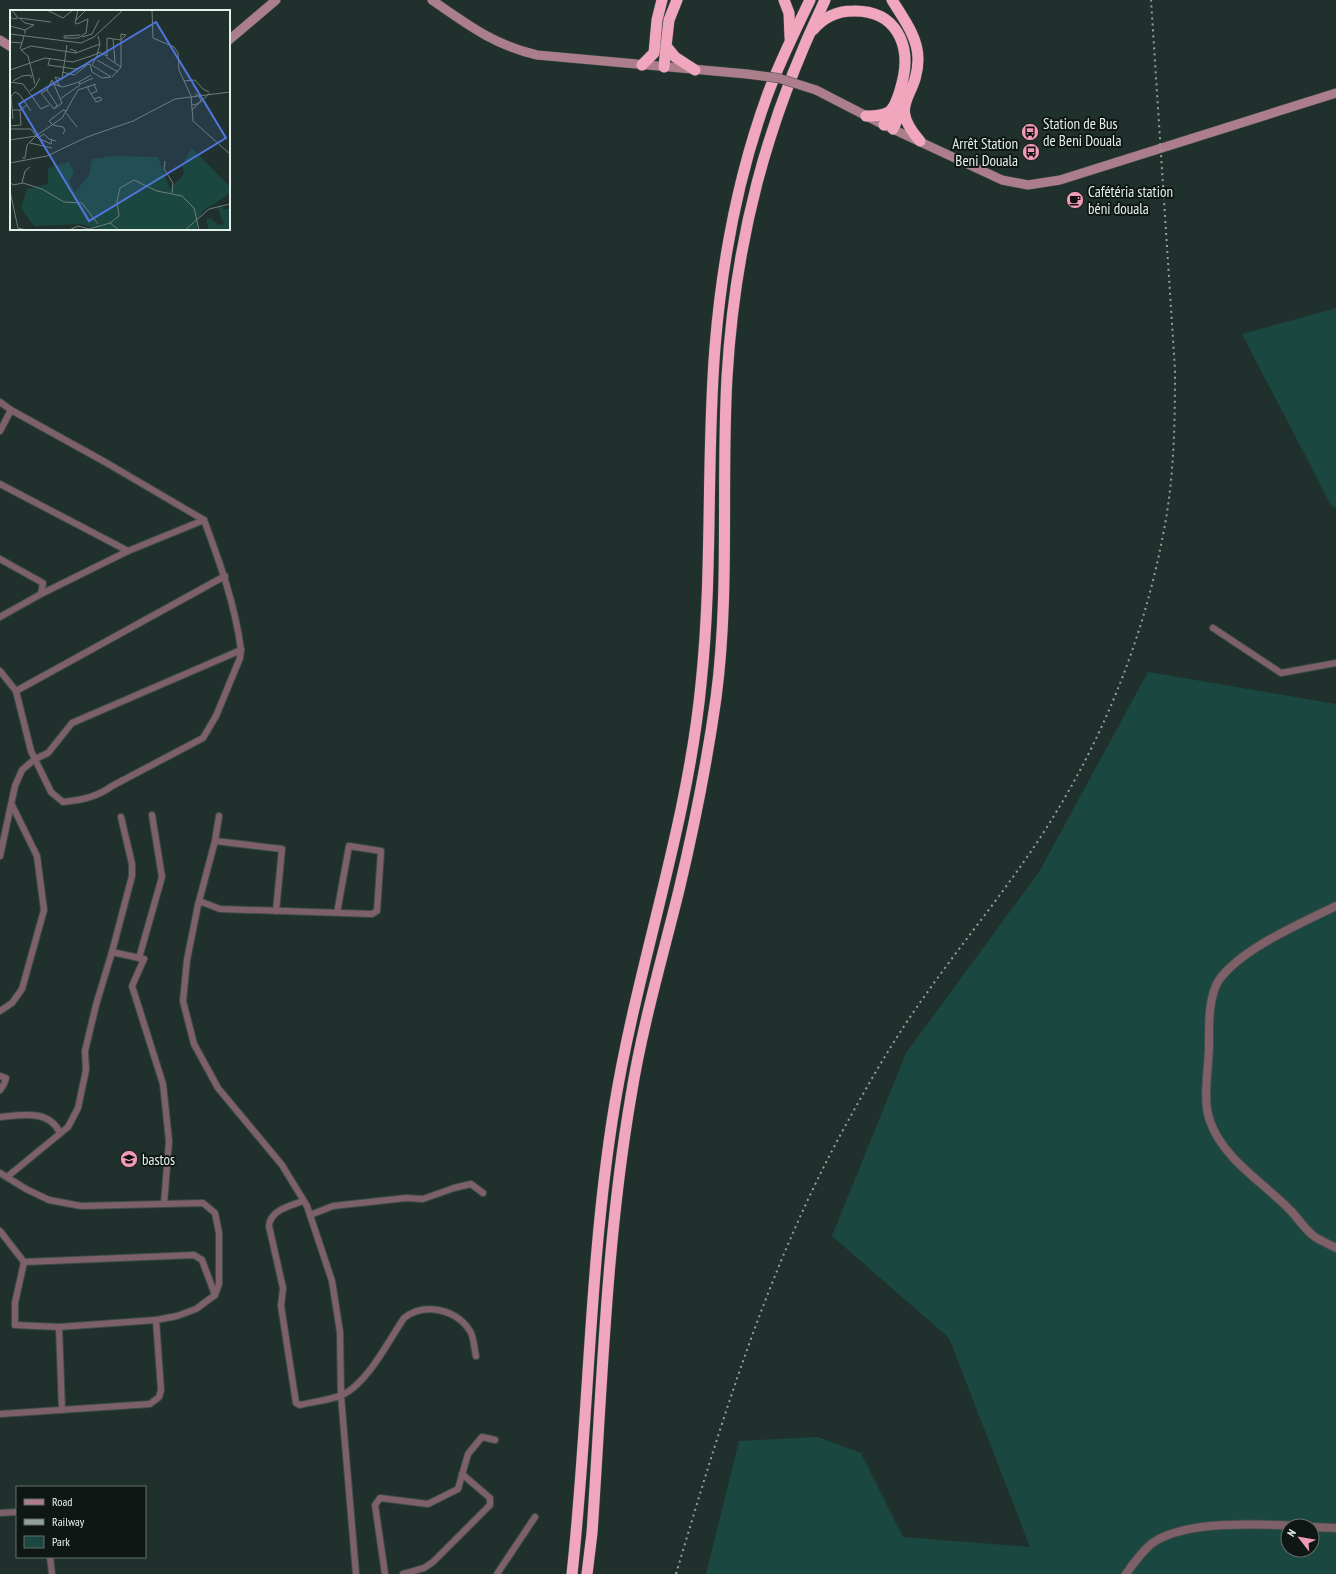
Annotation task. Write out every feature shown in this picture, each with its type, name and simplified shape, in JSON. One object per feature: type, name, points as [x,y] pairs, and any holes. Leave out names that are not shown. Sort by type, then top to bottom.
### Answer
[{"type":"highway","points":[[653,66],[657,20],[662,0]]},
{"type":"highway","points":[[653,66],[666,46],[669,20],[677,0]]},
{"type":"highway","points":[[784,0],[789,13],[790,40]]},
{"type":"highway","points":[[572,1574],[585,1430],[592,1309],[601,1204],[614,1112],[624,1051],[682,811],[701,686],[706,613],[715,351],[725,264],[743,174],[767,96],[790,40],[810,0]]},
{"type":"highway","points":[[586,1574],[592,1533],[613,1223],[620,1165],[631,1093],[646,1022],[680,886],[701,786],[716,695],[722,603],[727,380],[736,291],[746,226],[758,178],[783,94],[806,38],[825,0]]},
{"type":"highway","points":[[889,127],[917,70],[917,54],[914,39],[892,0]]},
{"type":"highway","points":[[806,38],[828,17],[848,11],[870,11],[886,19],[899,34],[905,60],[898,108],[905,123],[920,141]]},
{"type":"highway","points":[[666,46],[675,57],[695,70]]},
{"type":"highway","points":[[866,116],[881,115],[898,108]]},
{"type":"main road","points":[[230,39],[276,0]]},
{"type":"main road","points":[[432,0],[479,33],[501,45],[517,51],[537,55],[778,78],[816,90],[866,116],[1002,180],[1021,185],[1060,180],[1336,93]]},
{"type":"main road","points":[[0,40],[10,46]]},
{"type":"street","points":[[0,402],[11,410],[204,520],[225,576],[238,626],[241,650],[240,658],[216,716],[203,738],[112,786],[101,794],[86,799],[63,802],[51,792],[31,751],[16,691],[0,671]]},
{"type":"street","points":[[0,430],[11,410]]},
{"type":"street","points":[[0,484],[128,551]]},
{"type":"street","points":[[0,617],[41,594],[128,551],[204,520]]},
{"type":"street","points":[[0,559],[43,583],[41,594]]},
{"type":"street","points":[[16,691],[225,576]]},
{"type":"street","points":[[1213,628],[1281,673],[1336,663]]},
{"type":"street","points":[[0,856],[15,786],[22,770],[35,759],[48,753],[72,723],[241,650]]},
{"type":"street","points":[[0,1011],[12,1003],[22,989],[44,910],[37,856],[12,805]]},
{"type":"street","points":[[139,958],[162,876],[152,815]]},
{"type":"street","points":[[219,816],[215,841],[199,901],[187,960],[183,1001],[194,1044],[218,1088],[282,1165],[303,1201],[310,1215],[332,1281],[340,1332],[341,1396],[356,1574]]},
{"type":"street","points":[[7,1177],[68,1127],[78,1108],[86,1070],[85,1051],[96,1005],[132,876],[132,864],[121,817]]},
{"type":"street","points":[[215,841],[282,849],[276,911]]},
{"type":"street","points":[[199,901],[220,909],[276,911],[337,913],[372,914],[377,912],[381,851],[349,846],[337,913]]},
{"type":"street","points":[[1336,906],[1290,929],[1253,951],[1236,963],[1218,981],[1209,1010],[1207,1084],[1209,1120],[1221,1143],[1235,1160],[1290,1209],[1314,1236],[1336,1248]]},
{"type":"street","points":[[112,952],[144,959],[132,986],[163,1084],[167,1106],[169,1141],[164,1204]]},
{"type":"street","points":[[0,1076],[6,1078],[0,1090]]},
{"type":"street","points":[[0,1117],[26,1115],[47,1118],[56,1124],[60,1133]]},
{"type":"street","points":[[0,1173],[26,1189],[43,1197],[67,1204],[82,1206],[203,1204],[215,1213],[219,1233],[220,1273],[215,1295],[206,1303],[186,1314],[156,1320],[59,1327],[15,1326],[15,1303],[24,1262]]},
{"type":"street","points":[[310,1215],[333,1206],[406,1198],[423,1199],[454,1188],[471,1184],[483,1193]]},
{"type":"street","points":[[303,1201],[275,1213],[269,1219],[271,1238],[283,1288],[281,1306],[296,1403],[300,1405],[341,1396],[352,1390],[367,1373],[404,1318],[411,1312],[426,1309],[448,1312],[465,1325],[471,1332],[476,1356]]},
{"type":"street","points":[[0,1231],[24,1262]]},
{"type":"street","points":[[24,1262],[194,1255],[202,1260],[215,1295]]},
{"type":"street","points":[[0,1414],[150,1404],[159,1397],[160,1390],[156,1320]]},
{"type":"street","points":[[59,1327],[62,1410]]},
{"type":"street","points":[[385,1574],[375,1505],[380,1498],[428,1504],[458,1489],[468,1454],[482,1437],[495,1440]]},
{"type":"street","points":[[403,1574],[424,1568],[433,1562],[490,1505],[490,1498],[462,1474]]},
{"type":"street","points":[[0,1512],[16,1512]]},
{"type":"street","points":[[497,1574],[535,1517]]},
{"type":"street","points":[[1126,1574],[1154,1542],[1182,1530],[1251,1523],[1280,1525]]},
{"type":"street","points":[[1320,1527],[1336,1528]]},
{"type":"street","points":[[50,1558],[52,1574]]},
{"type":"green space","points":[[1336,308],[1336,508],[1332,507],[1242,334]]},
{"type":"green space","points":[[1148,672],[1336,704],[1336,1574],[706,1574],[739,1441],[818,1437],[861,1453],[903,1537],[1030,1547],[949,1338],[832,1236],[906,1053],[1039,872]]},
{"type":"railway","points":[[676,1574],[711,1458],[750,1343],[794,1230],[820,1175],[866,1089],[904,1027],[940,975],[1022,865],[1052,819],[1071,786],[1106,717],[1134,646],[1155,572],[1167,515],[1172,474],[1174,432],[1175,370],[1151,0]]},
{"type":"place","name":"Station de Bus de Beni Douala","points":[[1030,132]]},
{"type":"place","name":"Arrêt Station Beni Douala","points":[[1031,152]]},
{"type":"place","name":"Cafétéria station béni douala","points":[[1075,200]]},
{"type":"place","name":"bastos","points":[[129,1159]]}]
